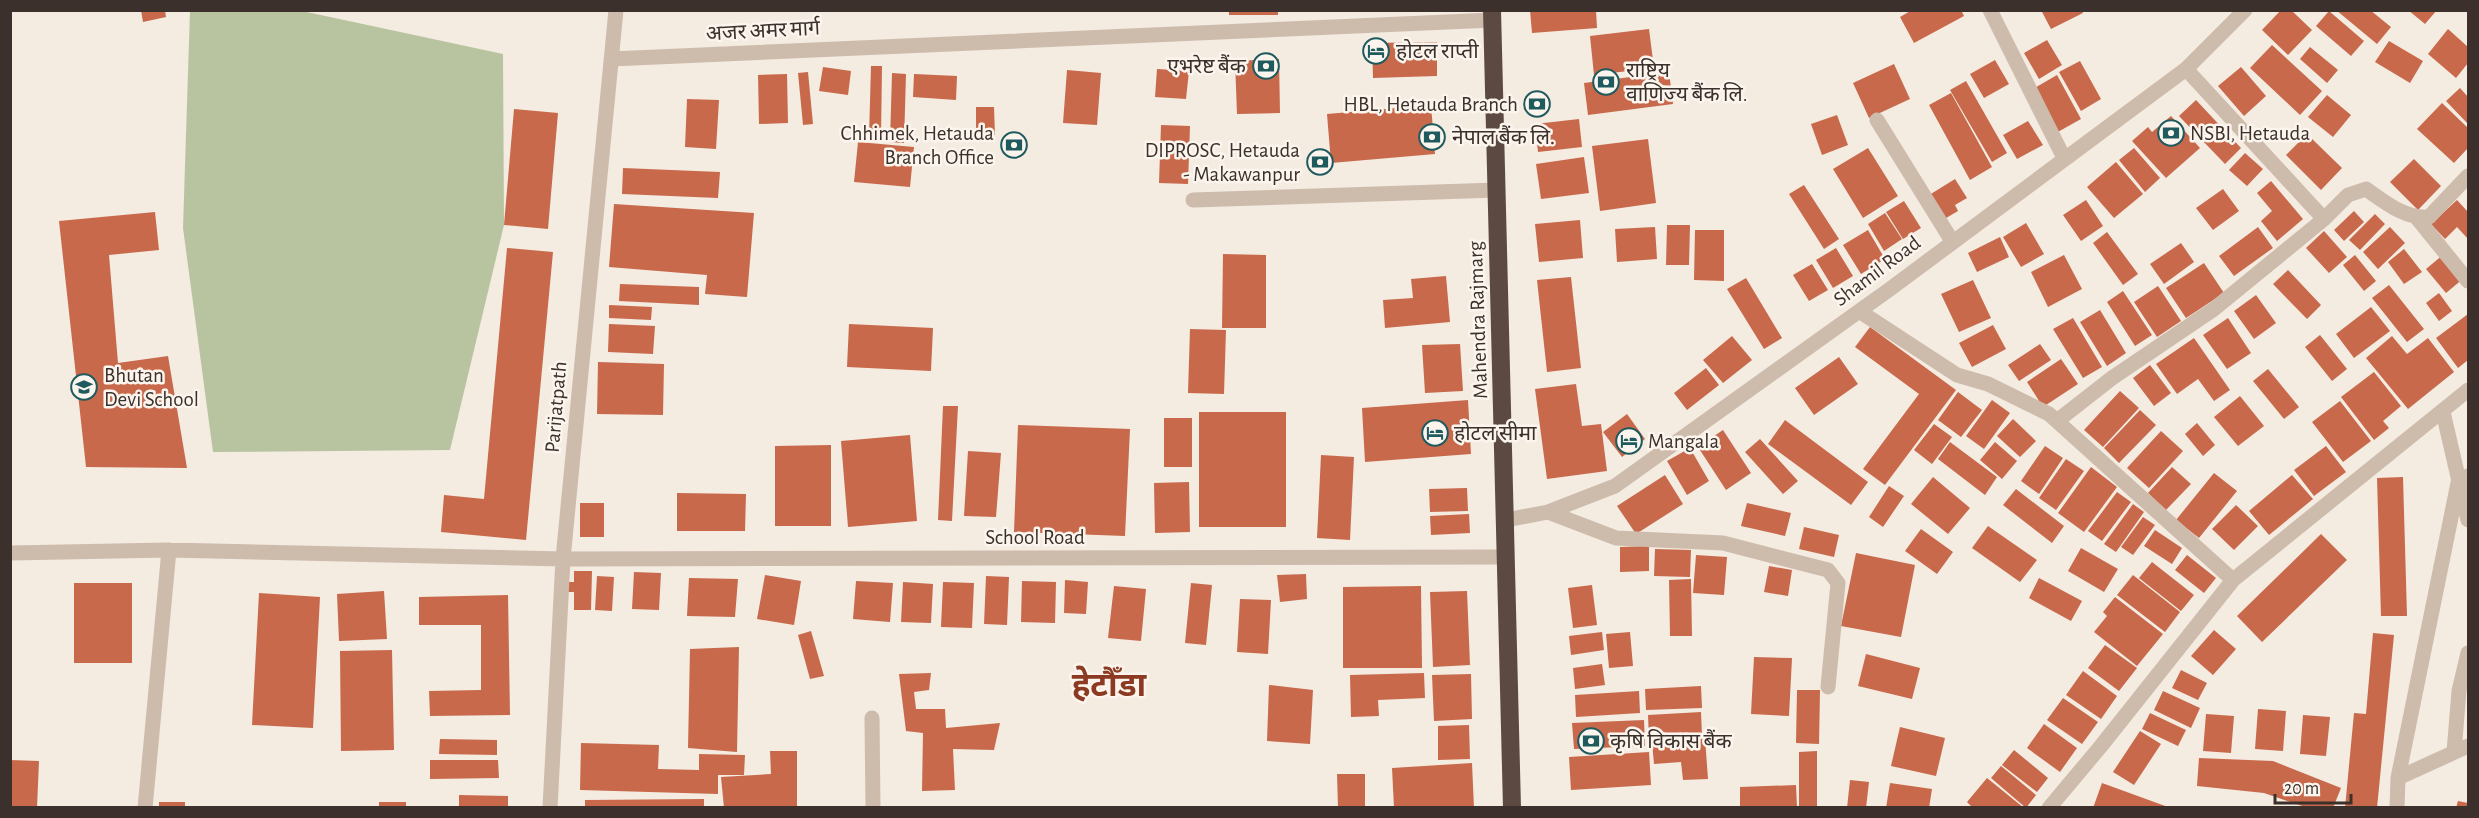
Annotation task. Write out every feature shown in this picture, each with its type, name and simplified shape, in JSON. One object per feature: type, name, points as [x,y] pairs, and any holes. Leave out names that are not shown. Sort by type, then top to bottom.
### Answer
[{"type":"highway","name":"Mahendra Rajmarg","points":[[1493,15],[1512,807]]},
{"type":"street","name":"Parijatpath","points":[[550,807],[563,559],[616,10]]},
{"type":"street","points":[[1990,10],[2064,158]]},
{"type":"street","name":"Shamil Road","points":[[1506,520],[1548,512],[1615,486],[1858,311],[2186,69],[2245,10]]},
{"type":"street","name":"अजर अमर मार्ग","points":[[611,59],[1493,15]]},
{"type":"street","points":[[2186,69],[2324,219]]},
{"type":"street","points":[[1877,120],[1952,241]]},
{"type":"street","points":[[2417,218],[2429,217],[2469,176]]},
{"type":"street","points":[[2057,421],[2112,378],[2214,309],[2324,219],[2348,195],[2366,189],[2390,205],[2417,218],[2469,281]]},
{"type":"street","points":[[1193,200],[1497,190]]},
{"type":"street","points":[[1858,311],[1957,375],[1988,384],[2049,414],[2233,580]]},
{"type":"street","points":[[2049,807],[2102,746],[2233,580],[2469,390]]},
{"type":"street","points":[[2443,412],[2463,480],[2469,520]]},
{"type":"street","points":[[2397,807],[2398,778],[2463,480]]},
{"type":"street","points":[[1548,512],[1616,538],[1724,543],[1828,570],[1838,583],[1828,687]]},
{"type":"street","points":[[145,807],[169,550]]},
{"type":"street","name":"School Road","points":[[10,553],[169,550],[563,559],[1506,557]]},
{"type":"street","points":[[2398,778],[2461,749],[2459,691],[2469,653]]},
{"type":"street","points":[[873,718],[873,807]]},
{"type":"green space","points":[[190,11],[302,11],[503,54],[504,225],[450,450],[213,452],[183,228]]},
{"type":"building","points":[[141,10],[165,10],[166,17],[143,22]]},
{"type":"building","points":[[1229,10],[1278,10],[1278,15],[1229,15]]},
{"type":"building","points":[[1530,10],[1596,10],[1597,28],[1532,33]]},
{"type":"building","points":[[1912,10],[1961,10],[1964,16],[1914,43],[1900,17]]},
{"type":"building","points":[[2041,10],[2082,10],[2083,13],[2051,29]]},
{"type":"building","points":[[2281,10],[2291,10],[2312,30],[2288,55],[2262,30]]},
{"type":"building","points":[[2336,10],[2370,10],[2391,27],[2377,44]]},
{"type":"building","points":[[2408,10],[2437,10],[2425,24]]},
{"type":"building","points":[[2329,11],[2364,41],[2351,56],[2316,26]]},
{"type":"building","points":[[1649,29],[1654,68],[1594,75],[1590,36]]},
{"type":"building","points":[[2448,29],[2468,47],[2468,63],[2456,78],[2428,54]]},
{"type":"building","points":[[2047,40],[2062,65],[2039,79],[2024,53]]},
{"type":"building","points":[[2389,41],[2423,61],[2410,83],[2375,62]]},
{"type":"building","points":[[1437,42],[1437,76],[1373,78],[1372,43]]},
{"type":"building","points":[[2272,45],[2322,91],[2300,115],[2250,68]]},
{"type":"building","points":[[2310,47],[2338,70],[2327,83],[2300,59]]},
{"type":"building","points":[[1279,59],[1280,113],[1237,114],[1235,61]]},
{"type":"building","points":[[1995,60],[2009,84],[1984,98],[1970,74]]},
{"type":"building","points":[[2080,61],[2101,99],[2081,111],[2059,72]]},
{"type":"building","points":[[1894,64],[1910,99],[1869,118],[1853,83]]},
{"type":"building","points":[[871,66],[882,66],[881,137],[869,137]]},
{"type":"building","points":[[823,67],[851,71],[848,95],[819,91]]},
{"type":"building","points":[[2241,67],[2266,96],[2244,116],[2218,86]]},
{"type":"building","points":[[1157,69],[1189,71],[1186,99],[1155,97]]},
{"type":"building","points":[[1067,70],[1101,73],[1097,125],[1063,123]]},
{"type":"building","points":[[808,72],[813,124],[803,125],[798,73]]},
{"type":"building","points":[[1669,72],[1673,104],[1588,115],[1584,83]]},
{"type":"building","points":[[892,73],[906,74],[904,143],[890,142]]},
{"type":"building","points":[[787,74],[788,123],[759,124],[758,75]]},
{"type":"building","points":[[914,74],[957,76],[956,100],[913,97]]},
{"type":"building","points":[[2057,75],[2081,119],[2056,133],[2031,90]]},
{"type":"building","points":[[1966,81],[2007,153],[1992,162],[1950,90]]},
{"type":"building","points":[[2460,88],[2468,97],[2468,124],[2446,101]]},
{"type":"building","points":[[1951,93],[1992,167],[1970,180],[1929,105]]},
{"type":"building","points":[[2327,95],[2351,115],[2333,137],[2308,117]]},
{"type":"building","points":[[687,99],[719,100],[716,149],[685,147]]},
{"type":"building","points":[[2196,100],[2241,148],[2225,164],[2179,116]]},
{"type":"building","points":[[2442,103],[2468,128],[2468,148],[2454,163],[2417,129]]},
{"type":"building","points":[[1431,105],[1435,154],[1331,163],[1327,114]]},
{"type":"building","points":[[976,107],[994,107],[995,135],[976,136]]},
{"type":"building","points":[[514,109],[558,113],[548,229],[504,225]]},
{"type":"building","points":[[1837,115],[1848,145],[1822,155],[1811,124]]},
{"type":"building","points":[[2171,116],[2200,148],[2166,178],[2132,141],[2148,127],[2152,132]]},
{"type":"building","points":[[1579,119],[1582,147],[1538,152],[1535,124]]},
{"type":"building","points":[[2028,121],[2043,145],[2017,159],[2003,135]]},
{"type":"building","points":[[1161,125],[1190,126],[1188,184],[1159,183]]},
{"type":"building","points":[[2307,134],[2342,168],[2321,190],[2286,155]]},
{"type":"building","points":[[1648,139],[1656,203],[1600,211],[1592,146]]},
{"type":"building","points":[[858,142],[914,147],[910,187],[854,182]]},
{"type":"building","points":[[1868,148],[1898,196],[1863,218],[1833,169]]},
{"type":"building","points":[[2134,148],[2160,178],[2145,192],[2119,160]]},
{"type":"building","points":[[2245,153],[2263,169],[2247,186],[2229,170]]},
{"type":"building","points":[[1584,157],[1589,193],[1541,199],[1536,164]]},
{"type":"building","points":[[2414,159],[2441,186],[2418,210],[2390,182]]},
{"type":"building","points":[[2116,162],[2143,194],[2114,218],[2087,187]]},
{"type":"building","points":[[623,168],[720,172],[718,198],[622,194]]},
{"type":"building","points":[[1955,179],[1967,198],[1955,205],[1958,211],[1941,221],[1926,197]]},
{"type":"building","points":[[2271,181],[2303,219],[2277,241],[2261,221],[2272,211],[2257,193]]},
{"type":"building","points":[[1804,185],[1839,239],[1824,249],[1789,194]]},
{"type":"building","points":[[2223,189],[2239,211],[2213,230],[2196,208]]},
{"type":"building","points":[[2086,200],[2103,226],[2081,241],[2063,215]]},
{"type":"building","points":[[2457,200],[2468,212],[2468,239],[2457,227],[2445,239],[2431,224]]},
{"type":"building","points":[[1904,201],[1921,228],[1903,239],[1886,212]]},
{"type":"building","points":[[614,204],[754,213],[747,297],[705,294],[707,275],[609,267]]},
{"type":"building","points":[[2354,211],[2364,222],[2344,241],[2334,230]]},
{"type":"building","points":[[155,212],[159,250],[109,255],[118,363],[168,356],[187,468],[86,467],[59,221]]},
{"type":"building","points":[[1885,213],[1902,239],[1884,251],[1868,224]]},
{"type":"building","points":[[2375,214],[2385,224],[2360,250],[2349,240]]},
{"type":"building","points":[[1580,220],[1583,258],[1539,262],[1535,224]]},
{"type":"building","points":[[2026,223],[2044,254],[2021,267],[2003,237]]},
{"type":"building","points":[[1667,225],[1690,225],[1689,265],[1666,265]]},
{"type":"building","points":[[1655,227],[1657,259],[1617,262],[1615,229]]},
{"type":"building","points":[[2258,227],[2273,248],[2234,276],[2219,256]]},
{"type":"building","points":[[2390,227],[2405,243],[2378,269],[2363,252]]},
{"type":"building","points":[[1695,230],[1724,230],[1724,281],[1694,280]]},
{"type":"building","points":[[1868,230],[1885,259],[1861,274],[1843,245]]},
{"type":"building","points":[[2324,231],[2347,257],[2329,273],[2306,248]]},
{"type":"building","points":[[2107,232],[2138,274],[2123,285],[2093,243]]},
{"type":"building","points":[[2000,237],[2009,257],[1977,272],[1968,253]]},
{"type":"building","points":[[2181,243],[2194,262],[2164,284],[2150,264]]},
{"type":"building","points":[[507,248],[553,252],[526,540],[441,532],[444,495],[484,499]]},
{"type":"building","points":[[1836,248],[1853,276],[1833,288],[1816,260]]},
{"type":"building","points":[[2404,249],[2422,272],[2404,284],[2388,262]]},
{"type":"building","points":[[1223,254],[1266,255],[1266,328],[1222,328]]},
{"type":"building","points":[[2444,254],[2464,278],[2446,293],[2426,269]]},
{"type":"building","points":[[2064,255],[2082,289],[2048,307],[2031,272]]},
{"type":"building","points":[[2355,255],[2376,281],[2364,291],[2343,265]]},
{"type":"building","points":[[2204,263],[2224,293],[2186,318],[2166,288]]},
{"type":"building","points":[[1812,264],[1828,290],[1809,301],[1793,275]]},
{"type":"building","points":[[2288,270],[2321,305],[2307,319],[2273,284]]},
{"type":"building","points":[[1446,276],[1450,322],[1385,328],[1383,300],[1413,298],[1411,279]]},
{"type":"building","points":[[1571,277],[1581,368],[1547,372],[1537,280]]},
{"type":"building","points":[[1746,278],[1782,338],[1764,349],[1727,289]]},
{"type":"building","points":[[1973,280],[1991,318],[1959,332],[1941,294]]},
{"type":"building","points":[[620,284],[699,287],[699,305],[619,301]]},
{"type":"building","points":[[2389,285],[2424,329],[2407,342],[2372,298]]},
{"type":"building","points":[[2158,286],[2181,321],[2157,337],[2134,302]]},
{"type":"building","points":[[2123,291],[2152,335],[2135,346],[2107,302]]},
{"type":"building","points":[[2439,293],[2452,311],[2439,321],[2426,303]]},
{"type":"building","points":[[2256,295],[2276,323],[2254,339],[2234,311]]},
{"type":"building","points":[[609,305],[652,307],[651,320],[609,318]]},
{"type":"building","points":[[2371,307],[2390,331],[2354,358],[2336,334]]},
{"type":"building","points":[[2100,310],[2126,353],[2107,366],[2080,322]]},
{"type":"building","points":[[2468,314],[2468,360],[2458,368],[2436,338]]},
{"type":"building","points":[[2073,318],[2102,367],[2083,378],[2053,329]]},
{"type":"building","points":[[2228,318],[2251,353],[2227,369],[2203,335]]},
{"type":"building","points":[[609,324],[655,326],[653,354],[608,352]]},
{"type":"building","points":[[849,324],[933,328],[931,371],[847,367]]},
{"type":"building","points":[[1993,325],[2006,349],[1972,367],[1959,343]]},
{"type":"building","points":[[1870,327],[1956,390],[1885,485],[1863,469],[1919,394],[1855,347]]},
{"type":"building","points":[[1190,329],[1226,330],[1224,394],[1188,393]]},
{"type":"building","points":[[2320,335],[2347,369],[2332,381],[2305,347]]},
{"type":"building","points":[[1732,336],[1752,360],[1723,383],[1703,360]]},
{"type":"building","points":[[2392,336],[2407,354],[2428,338],[2454,372],[2408,409],[2366,358]]},
{"type":"building","points":[[2194,338],[2230,390],[2214,401],[2198,379],[2177,394],[2156,364]]},
{"type":"building","points":[[1460,344],[1463,391],[1425,393],[1422,345]]},
{"type":"building","points":[[2040,344],[2051,360],[2019,381],[2008,365]]},
{"type":"building","points":[[1839,357],[1858,384],[1814,415],[1795,388]]},
{"type":"building","points":[[2061,359],[2078,384],[2043,407],[2027,382]]},
{"type":"building","points":[[598,362],[664,364],[663,415],[597,414]]},
{"type":"building","points":[[2150,365],[2171,393],[2154,406],[2133,378]]},
{"type":"building","points":[[1706,368],[1719,385],[1687,410],[1674,393]]},
{"type":"building","points":[[2268,369],[2299,407],[2284,419],[2253,381]]},
{"type":"building","points":[[2374,372],[2401,406],[2383,421],[2389,428],[2374,440],[2341,397]]},
{"type":"building","points":[[1576,384],[1582,426],[1601,424],[1607,471],[1547,479],[1535,389]]},
{"type":"building","points":[[2120,391],[2139,408],[2103,447],[2084,430]]},
{"type":"building","points":[[1958,392],[1982,410],[1961,437],[1938,420]]},
{"type":"building","points":[[2240,396],[2264,426],[2238,446],[2214,417]]},
{"type":"building","points":[[1468,400],[1471,454],[1365,462],[1362,408]]},
{"type":"building","points":[[1992,400],[2010,413],[1984,449],[1966,436]]},
{"type":"building","points":[[2340,401],[2371,441],[2343,462],[2312,422]]},
{"type":"building","points":[[943,406],[958,406],[952,521],[938,520]]},
{"type":"building","points":[[2140,410],[2156,425],[2119,463],[2104,448]]},
{"type":"building","points":[[1199,412],[1286,412],[1286,527],[1199,527]]},
{"type":"building","points":[[1627,414],[1645,439],[1622,457],[1603,432]]},
{"type":"building","points":[[1164,418],[1192,418],[1192,467],[1164,467]]},
{"type":"building","points":[[2013,419],[2036,441],[2020,457],[1997,436]]},
{"type":"building","points":[[1785,420],[1868,482],[1851,505],[1768,444]]},
{"type":"building","points":[[2197,423],[2215,445],[2203,456],[2185,434]]},
{"type":"building","points":[[1934,424],[1952,437],[1932,464],[1914,450]]},
{"type":"building","points":[[1018,425],[1130,429],[1125,536],[1014,532]]},
{"type":"building","points":[[1723,430],[1751,473],[1726,490],[1698,447]]},
{"type":"building","points":[[2161,431],[2183,451],[2149,488],[2127,468]]},
{"type":"building","points":[[910,435],[917,521],[848,527],[841,441]]},
{"type":"building","points":[[1760,439],[1798,481],[1783,494],[1745,452]]},
{"type":"building","points":[[1950,442],[1997,477],[1985,495],[1938,459]]},
{"type":"building","points":[[1995,442],[2017,461],[2002,479],[1980,460]]},
{"type":"building","points":[[831,445],[831,526],[775,526],[775,446]]},
{"type":"building","points":[[2045,446],[2063,458],[2039,494],[2021,481]]},
{"type":"building","points":[[2326,446],[2346,472],[2314,496],[2294,470]]},
{"type":"building","points":[[1690,448],[1709,481],[1687,495],[1667,461]]},
{"type":"building","points":[[968,451],[1001,453],[996,517],[964,516]]},
{"type":"building","points":[[1321,455],[1354,457],[1350,540],[1317,538]]},
{"type":"building","points":[[2066,459],[2084,471],[2056,510],[2039,498]]},
{"type":"building","points":[[2091,467],[2117,487],[2084,532],[2058,513]]},
{"type":"building","points":[[2172,467],[2191,484],[2166,510],[2148,493]]},
{"type":"building","points":[[2214,473],[2237,491],[2199,538],[2176,520]]},
{"type":"building","points":[[1665,475],[1683,504],[1636,534],[1617,506]]},
{"type":"building","points":[[2292,475],[2313,499],[2269,535],[2249,511]]},
{"type":"building","points":[[1933,477],[1970,508],[1948,534],[1911,504]]},
{"type":"building","points":[[2403,477],[2407,616],[2381,616],[2377,478]]},
{"type":"building","points":[[1189,482],[1190,532],[1155,533],[1154,483]]},
{"type":"building","points":[[1889,486],[1904,496],[1883,527],[1869,517]]},
{"type":"building","points":[[1467,488],[1468,511],[1430,512],[1429,489]]},
{"type":"building","points":[[2016,489],[2064,526],[2052,543],[2003,505]]},
{"type":"building","points":[[2117,492],[2131,502],[2102,541],[2088,531]]},
{"type":"building","points":[[677,493],[746,494],[745,531],[677,531]]},
{"type":"building","points":[[580,503],[604,503],[604,537],[580,537]]},
{"type":"building","points":[[1747,503],[1791,513],[1785,536],[1741,526]]},
{"type":"building","points":[[2133,504],[2144,512],[2116,552],[2104,544]]},
{"type":"building","points":[[2236,505],[2258,526],[2234,550],[2212,529]]},
{"type":"building","points":[[1469,514],[1470,533],[1431,535],[1430,516]]},
{"type":"building","points":[[2143,517],[2155,525],[2133,555],[2121,547]]},
{"type":"building","points":[[1988,526],[2037,560],[2020,582],[1972,548]]},
{"type":"building","points":[[1804,527],[1839,535],[1834,557],[1799,549]]},
{"type":"building","points":[[1921,529],[1953,552],[1937,574],[1905,551]]},
{"type":"building","points":[[2155,530],[2182,548],[2172,564],[2144,546]]},
{"type":"building","points":[[2321,534],[2347,560],[2262,642],[2237,616]]},
{"type":"building","points":[[1649,546],[1649,571],[1620,572],[1620,547]]},
{"type":"building","points":[[2081,548],[2118,569],[2104,592],[2068,571]]},
{"type":"building","points":[[1655,549],[1691,550],[1690,577],[1654,576]]},
{"type":"building","points":[[1856,553],[1915,565],[1901,637],[1841,626]]},
{"type":"building","points":[[1696,555],[1727,557],[1724,595],[1693,593]]},
{"type":"building","points":[[2187,555],[2216,578],[2204,593],[2175,570]]},
{"type":"building","points":[[2152,562],[2194,595],[2181,611],[2139,578]]},
{"type":"building","points":[[1769,566],[1792,570],[1788,596],[1764,592]]},
{"type":"building","points":[[574,571],[592,571],[591,610],[574,610],[574,592],[565,592],[565,582],[574,582]]},
{"type":"building","points":[[634,572],[661,573],[659,610],[632,609]]},
{"type":"building","points":[[1306,574],[1307,599],[1280,602],[1277,575]]},
{"type":"building","points":[[765,575],[801,581],[794,625],[757,619]]},
{"type":"building","points":[[2133,575],[2180,612],[2165,632],[2117,595]]},
{"type":"building","points":[[597,576],[614,577],[612,611],[595,610]]},
{"type":"building","points":[[986,576],[1009,577],[1007,625],[984,624]]},
{"type":"building","points":[[689,578],[738,579],[735,617],[687,616]]},
{"type":"building","points":[[2039,578],[2082,601],[2071,621],[2029,598]]},
{"type":"building","points":[[1691,579],[1692,636],[1670,636],[1669,580]]},
{"type":"building","points":[[1065,580],[1088,582],[1086,614],[1064,613]]},
{"type":"building","points":[[856,581],[893,583],[890,622],[853,619]]},
{"type":"building","points":[[1022,581],[1056,582],[1055,623],[1021,622]]},
{"type":"building","points":[[903,582],[933,584],[931,623],[901,622]]},
{"type":"building","points":[[943,582],[974,583],[972,628],[941,627]]},
{"type":"building","points":[[74,583],[132,583],[132,663],[74,663]]},
{"type":"building","points":[[1191,583],[1212,585],[1206,645],[1185,643]]},
{"type":"building","points":[[1592,585],[1597,625],[1573,628],[1568,588]]},
{"type":"building","points":[[1114,586],[1146,589],[1141,641],[1108,638]]},
{"type":"building","points":[[1421,586],[1422,668],[1343,668],[1343,587]]},
{"type":"building","points":[[384,591],[387,639],[339,641],[337,594]]},
{"type":"building","points":[[1467,591],[1470,665],[1433,667],[1430,592]]},
{"type":"building","points":[[259,593],[320,597],[313,728],[252,725]]},
{"type":"building","points":[[508,595],[510,715],[430,716],[429,691],[481,690],[481,625],[419,625],[419,597]]},
{"type":"building","points":[[2115,597],[2163,634],[2137,666],[2094,632],[2107,616],[2103,612]]},
{"type":"building","points":[[1240,599],[1271,600],[1268,654],[1237,652]]},
{"type":"building","points":[[2214,630],[2236,649],[2213,675],[2191,656]]},
{"type":"building","points":[[811,631],[824,676],[810,679],[798,635]]},
{"type":"building","points":[[1602,632],[1604,650],[1571,655],[1569,636]]},
{"type":"building","points":[[1630,632],[1633,666],[1609,668],[1606,634]]},
{"type":"building","points":[[2373,633],[2394,635],[2377,808],[2345,808],[2354,713],[2366,714]]},
{"type":"building","points":[[2105,645],[2137,668],[2119,691],[2088,668]]},
{"type":"building","points":[[739,647],[737,752],[688,748],[690,649]]},
{"type":"building","points":[[392,650],[394,750],[341,751],[340,651]]},
{"type":"building","points":[[1866,654],[1920,668],[1912,699],[1858,686]]},
{"type":"building","points":[[1754,657],[1792,658],[1789,716],[1751,714]]},
{"type":"building","points":[[1602,664],[1605,685],[1575,689],[1573,668]]},
{"type":"building","points":[[2181,670],[2207,683],[2198,700],[2172,688]]},
{"type":"building","points":[[2083,671],[2117,696],[2101,719],[2066,695]]},
{"type":"building","points":[[931,673],[929,690],[914,692],[916,709],[945,709],[946,728],[1000,723],[994,750],[953,749],[955,790],[922,791],[923,733],[906,731],[899,674]]},
{"type":"building","points":[[1424,673],[1425,698],[1378,700],[1379,716],[1351,717],[1350,675]]},
{"type":"building","points":[[1471,674],[1472,719],[1434,721],[1432,675]]},
{"type":"building","points":[[1269,685],[1313,690],[1310,744],[1267,741]]},
{"type":"building","points":[[1701,686],[1702,708],[1646,710],[1645,689]]},
{"type":"building","points":[[1797,690],[1820,690],[1819,744],[1796,743]]},
{"type":"building","points":[[1639,691],[1640,713],[1576,717],[1575,695]]},
{"type":"building","points":[[2163,691],[2200,708],[2191,728],[2154,710]]},
{"type":"building","points":[[2063,698],[2098,722],[2082,744],[2047,720]]},
{"type":"building","points":[[2258,709],[2286,711],[2283,751],[2255,749]]},
{"type":"building","points":[[1701,712],[1702,736],[1649,739],[1648,715]]},
{"type":"building","points":[[2150,713],[2186,730],[2178,746],[2142,729]]},
{"type":"building","points":[[2206,714],[2234,716],[2231,753],[2203,751]]},
{"type":"building","points":[[2303,715],[2330,717],[2326,756],[2300,754]]},
{"type":"building","points":[[1644,720],[1645,746],[1574,749],[1572,723]]},
{"type":"building","points":[[2044,724],[2077,748],[2060,772],[2027,748]]},
{"type":"building","points":[[1469,725],[1470,759],[1438,760],[1438,726]]},
{"type":"building","points":[[1900,727],[1945,738],[1936,776],[1891,766]]},
{"type":"building","points":[[2140,731],[2161,744],[2134,785],[2113,772]]},
{"type":"building","points":[[1705,738],[1708,779],[1683,780],[1681,762],[1654,764],[1652,742]]},
{"type":"building","points":[[440,739],[497,740],[497,755],[439,754]]},
{"type":"building","points":[[581,743],[659,745],[658,769],[699,770],[699,754],[745,755],[744,775],[718,775],[718,794],[580,790]]},
{"type":"building","points":[[2014,750],[2048,778],[2037,792],[2002,765]]},
{"type":"building","points":[[770,751],[797,751],[797,808],[724,808],[721,777],[771,774]]},
{"type":"building","points":[[1817,751],[1817,808],[1799,808],[1799,752]]},
{"type":"building","points":[[1649,752],[1651,785],[1571,790],[1569,757]]},
{"type":"building","points":[[2199,758],[2273,761],[2341,788],[2333,808],[2308,808],[2264,793],[2197,786]]},
{"type":"building","points":[[10,760],[39,761],[37,808],[10,808]]},
{"type":"building","points":[[430,760],[498,760],[499,778],[430,779]]},
{"type":"building","points":[[1472,763],[1474,808],[1394,808],[1392,768]]},
{"type":"building","points":[[2001,766],[2036,795],[2026,808],[1991,778]]},
{"type":"building","points":[[1337,774],[1365,774],[1365,808],[1338,808]]},
{"type":"building","points":[[1987,778],[2024,808],[1973,808],[1967,802]]},
{"type":"building","points":[[1850,780],[1869,782],[1866,808],[1847,808]]},
{"type":"building","points":[[1890,783],[1932,789],[1929,808],[1886,808]]},
{"type":"building","points":[[2102,783],[2168,807],[2168,808],[2093,808]]},
{"type":"building","points":[[1796,785],[1797,808],[1740,808],[1740,787]]},
{"type":"building","points":[[459,795],[508,796],[508,808],[459,808]]},
{"type":"building","points":[[704,799],[704,808],[585,808],[585,800]]},
{"type":"building","points":[[2458,801],[2468,803],[2468,808],[2456,808]]},
{"type":"building","points":[[159,802],[185,802],[185,808],[159,808]]},
{"type":"building","points":[[379,802],[406,802],[406,808],[379,808]]},
{"type":"place","name":"होटल राप्ती","points":[[1376,51]]},
{"type":"place","name":"एभरेष्ट बैंक","points":[[1266,66]]},
{"type":"place","name":"राष्ट्रिय वाणिज्य बैंक लि.","points":[[1606,82]]},
{"type":"place","name":"HBL, Hetauda Branch","points":[[1537,104]]},
{"type":"place","name":"NSBI, Hetauda","points":[[2171,133]]},
{"type":"place","name":"नेपाल बैंक लि.","points":[[1432,137]]},
{"type":"place","name":"Chhimek, Hetauda Branch Office","points":[[1014,145]]},
{"type":"place","name":"DIPROSC, Hetauda - Makawanpur","points":[[1320,162]]},
{"type":"place","name":"Bhutan Devi School","points":[[84,387]]},
{"type":"place","name":"होटल सीमा","points":[[1435,433]]},
{"type":"place","name":"Mangala","points":[[1629,441]]},
{"type":"place","name":"कृषि विकास बैंक","points":[[1591,741]]},
{"type":"district","name":"हेटौँडा","points":[[1109,686]]}]
